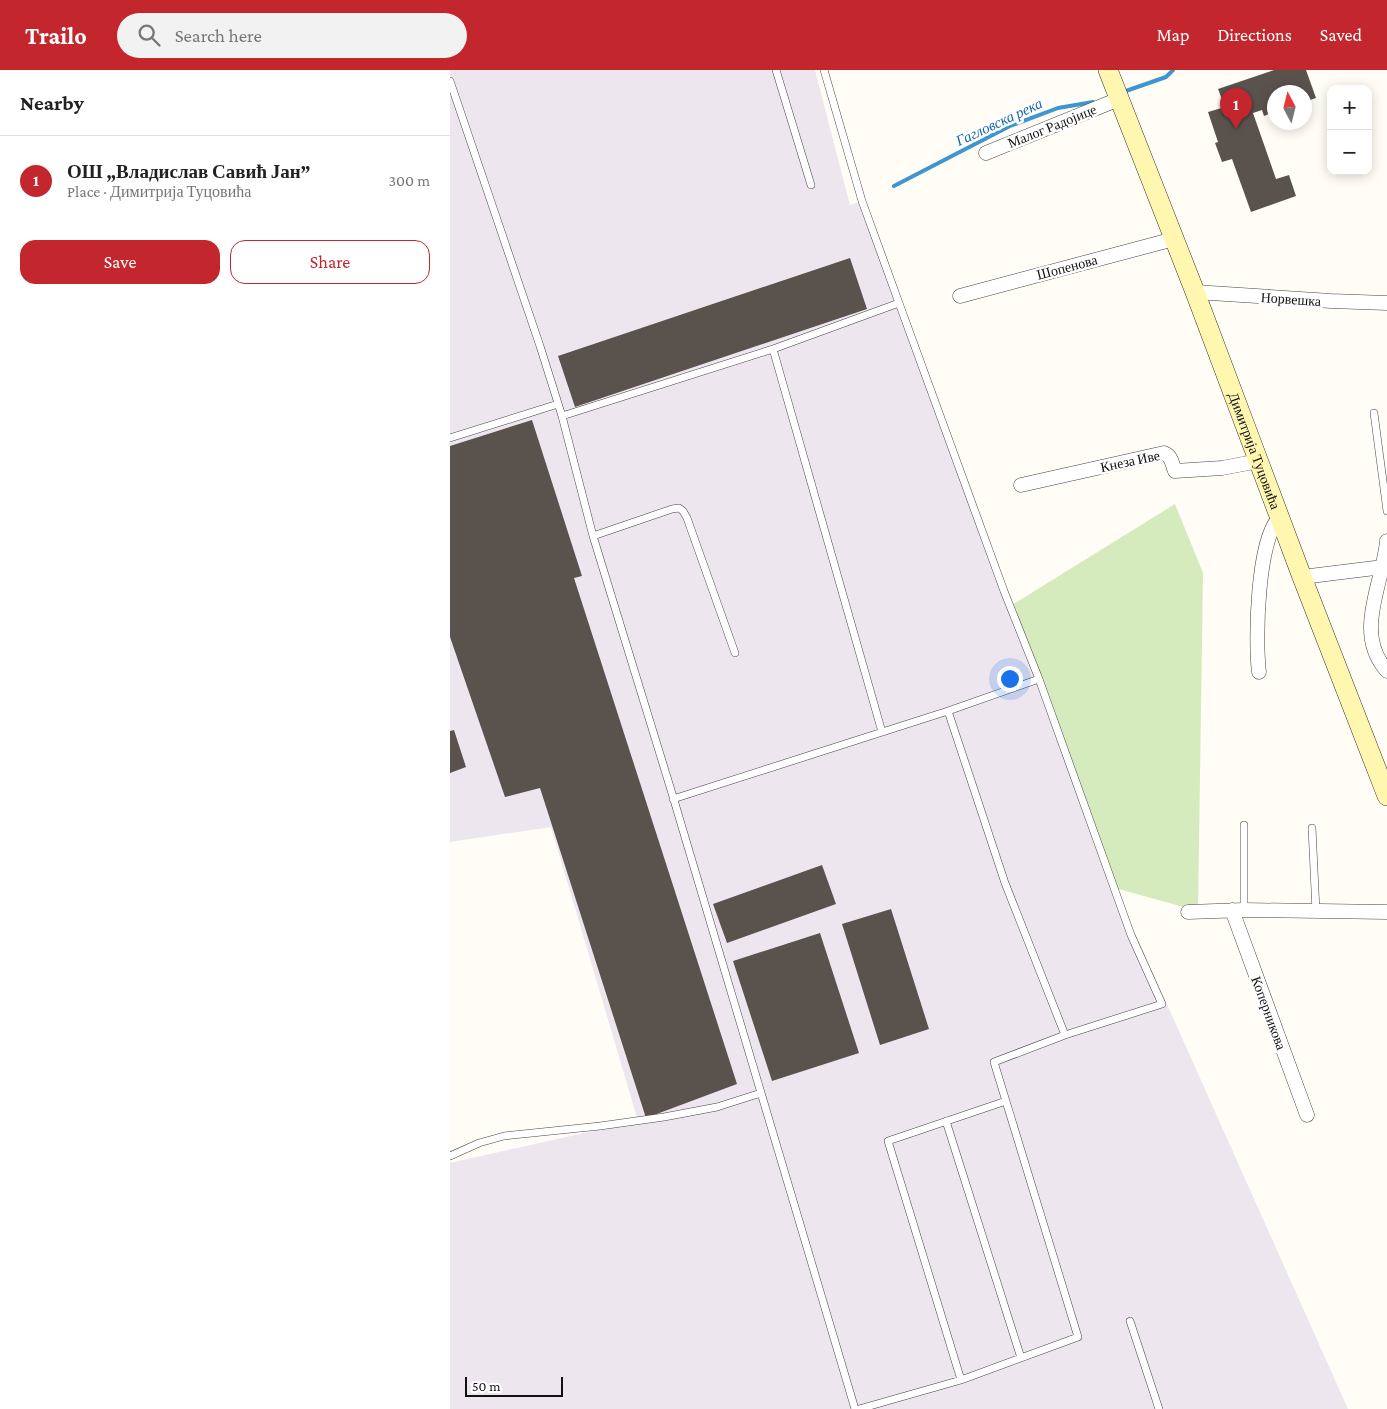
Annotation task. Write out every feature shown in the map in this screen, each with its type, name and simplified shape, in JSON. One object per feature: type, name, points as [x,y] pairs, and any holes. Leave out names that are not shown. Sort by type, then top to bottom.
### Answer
[{"type":"street","name":"Димитрија Туцовића","points":[[1108,70],[1195,292],[1387,796]]},
{"type":"street","name":"Малог Радојице","points":[[986,153],[1120,102]]},
{"type":"street","name":"Шопенова","points":[[960,296],[1174,239]]},
{"type":"street","name":"Норвешка","points":[[1195,292],[1387,303]]},
{"type":"street","name":"Кнеза Иве","points":[[1021,484],[1164,453],[1168,454],[1175,471],[1186,472],[1259,461]]},
{"type":"street","points":[[1259,672],[1256,638],[1261,577],[1269,532],[1280,516]]},
{"type":"street","points":[[1385,665],[1374,648],[1370,618],[1385,568],[1387,541]]},
{"type":"street","points":[[1302,577],[1385,568]]},
{"type":"street","points":[[1188,912],[1238,910],[1387,912]]},
{"type":"street","name":"Коперникова","points":[[1238,910],[1307,1115]]},
{"type":"lane","points":[[776,70],[812,185]]},
{"type":"lane","points":[[824,70],[862,200],[899,303],[1004,591],[1039,679],[1131,935],[1162,1004],[1065,1035],[994,1062],[1078,1337],[961,1380],[860,1409]]},
{"type":"lane","points":[[450,81],[562,416],[593,536],[854,1409]]},
{"type":"lane","points":[[562,416],[773,349],[899,303]]},
{"type":"lane","points":[[773,349],[882,732]]},
{"type":"lane","points":[[450,438],[558,404]]},
{"type":"lane","points":[[1374,413],[1387,511]]},
{"type":"lane","points":[[593,536],[672,509],[679,508],[683,511],[694,536],[735,653]]},
{"type":"lane","points":[[673,799],[948,711],[1039,679]]},
{"type":"lane","points":[[948,711],[1004,883],[1065,1035]]},
{"type":"lane","name":"Коперникова","points":[[1238,910],[1244,825]]},
{"type":"lane","points":[[1312,828],[1316,911]]},
{"type":"lane","points":[[450,1156],[504,1136],[600,1126],[664,1116],[717,1107],[761,1093]]},
{"type":"lane","points":[[961,1380],[888,1141],[1006,1101]]},
{"type":"lane","points":[[946,1121],[1021,1358]]},
{"type":"lane","points":[[1130,1321],[1159,1409]]},
{"type":"shaded area","points":[[450,70],[815,70],[850,205],[862,201],[1115,888],[1348,1409],[450,1409],[450,1163],[638,1121],[551,827],[450,842]]},
{"type":"green space","points":[[1175,504],[1203,573],[1198,911],[1115,888],[1012,605]]},
{"type":"building","points":[[1274,70],[1306,70],[1311,85],[1267,85],[1267,115],[1264,116],[1262,110],[1253,113],[1276,179],[1289,175],[1296,196],[1251,212],[1232,159],[1222,162],[1215,143],[1218,142],[1208,112],[1225,107],[1218,89]]},
{"type":"building","points":[[1312,87],[1316,98],[1312,99]]},
{"type":"building","points":[[850,258],[867,309],[575,407],[558,356]]},
{"type":"building","points":[[532,420],[582,576],[574,578],[737,1084],[646,1118],[540,788],[505,797],[450,637],[450,446]]},
{"type":"building","points":[[454,730],[466,767],[450,773],[450,731]]},
{"type":"building","points":[[822,865],[836,904],[727,943],[713,904]]},
{"type":"building","points":[[891,909],[929,1029],[880,1045],[842,924]]},
{"type":"building","points":[[820,933],[859,1053],[772,1081],[733,961]]},
{"type":"waterway","name":"Гагловска река","points":[[1123,92],[1166,77],[1173,70]]},
{"type":"waterway","name":"Гагловска река","points":[[894,186],[1010,126],[1058,108],[1093,102]]},
{"type":"place","name":"ОШ „Владислав Савић Јан”","points":[[1236,129]]}]
